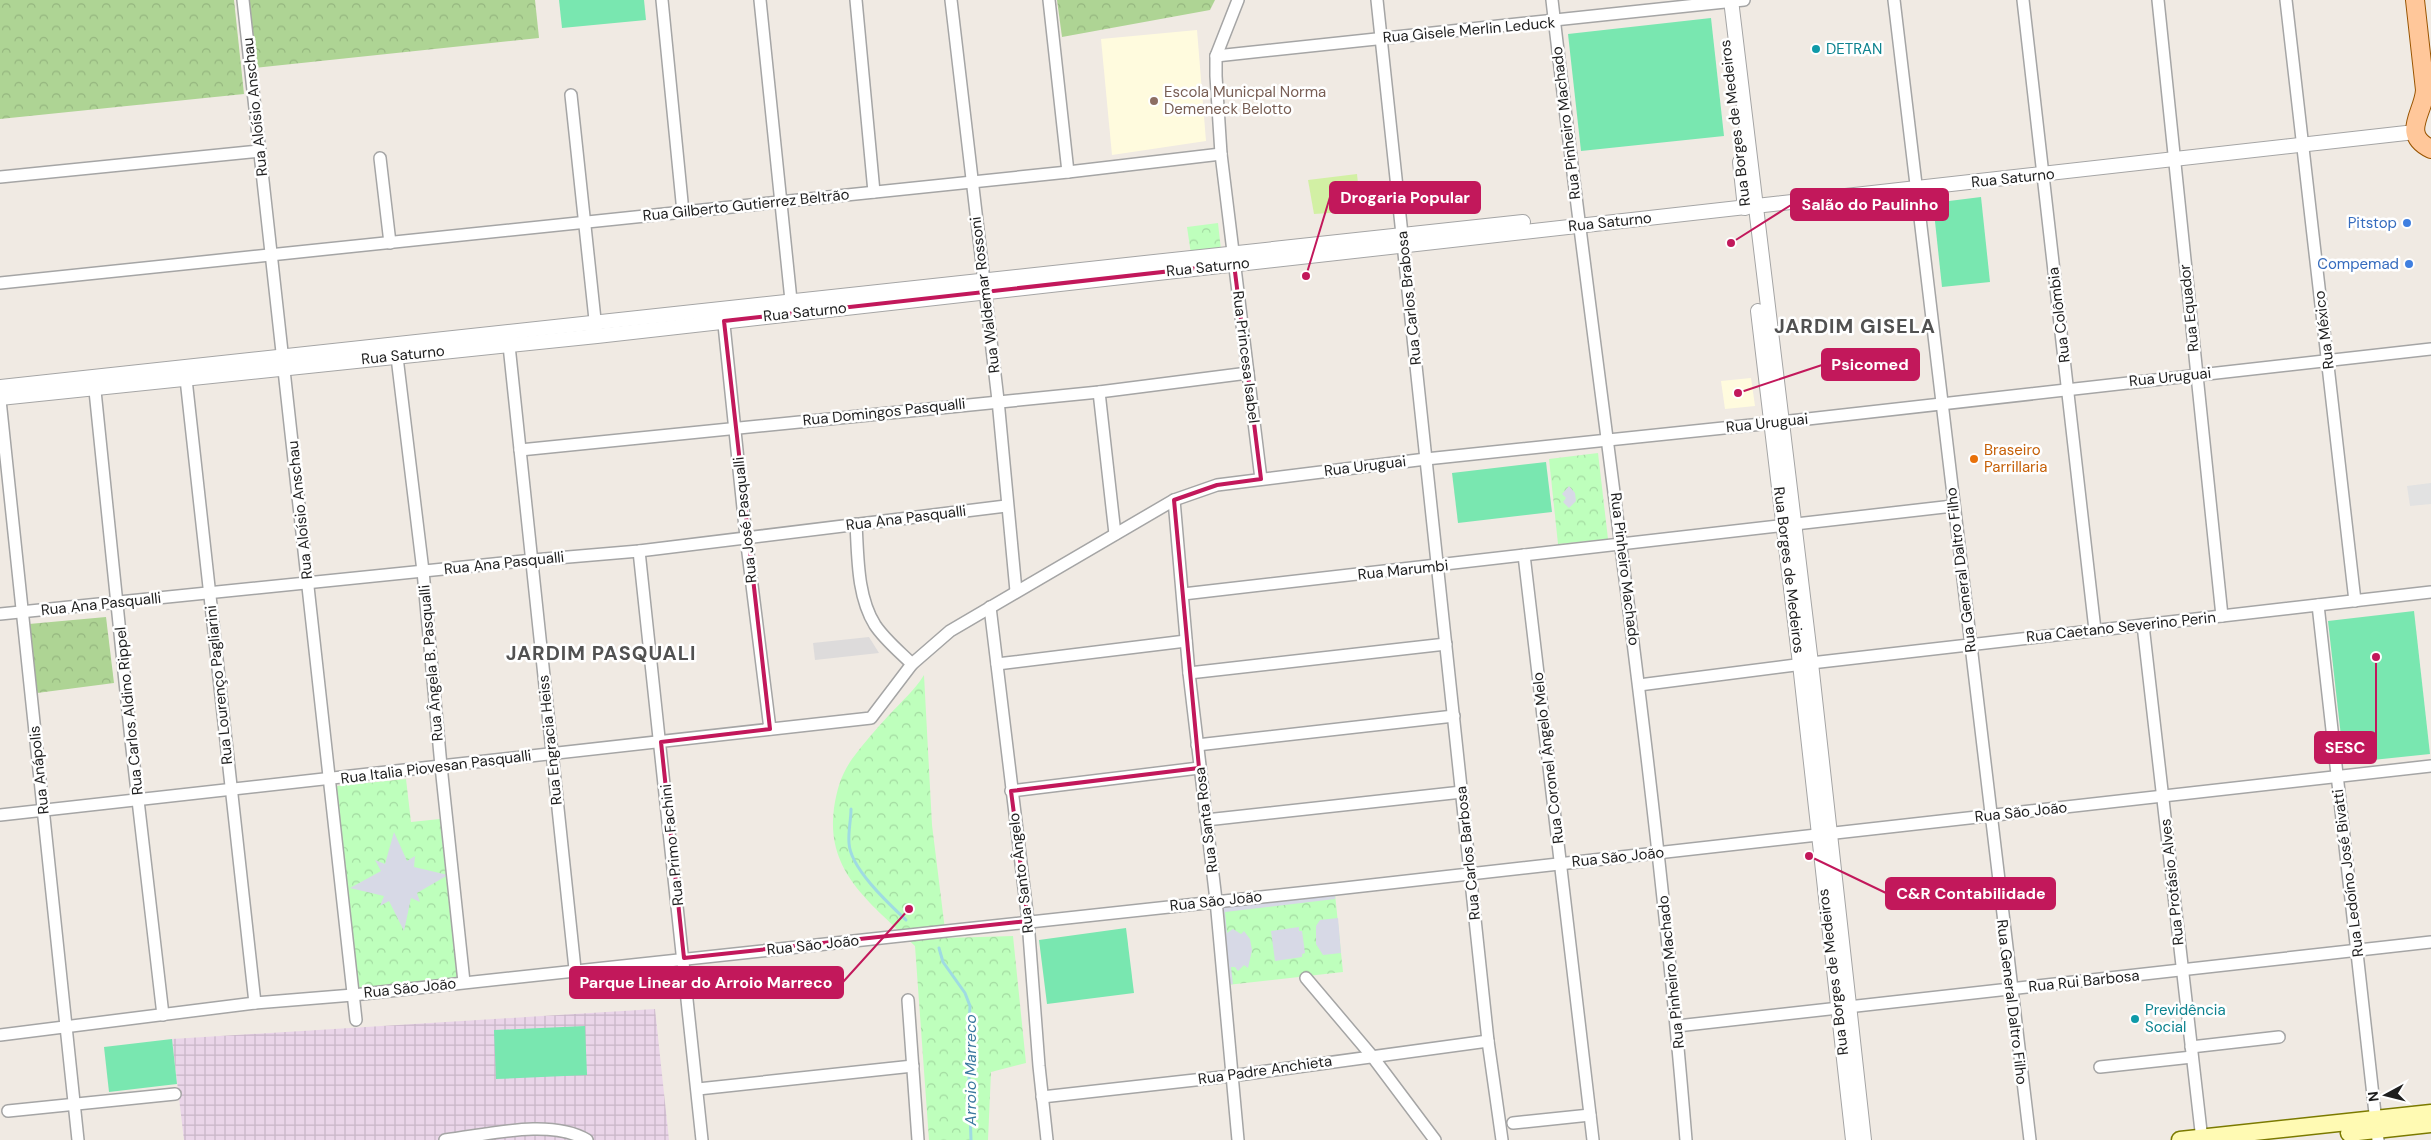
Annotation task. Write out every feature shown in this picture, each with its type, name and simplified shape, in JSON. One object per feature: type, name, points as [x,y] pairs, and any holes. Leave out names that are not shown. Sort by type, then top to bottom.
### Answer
[{"type":"main road","points":[[2415,0],[2425,90],[2425,100],[2420,118],[2429,150]]},
{"type":"main road","points":[[2180,1140],[2377,1130],[2431,1113]]},
{"type":"main road","points":[[2282,1140],[2431,1124]]},
{"type":"street","name":"Rua Aloísio Anschau","points":[[243,0],[356,1020]]},
{"type":"street","points":[[662,0],[683,212]]},
{"type":"street","points":[[760,0],[792,308]]},
{"type":"street","points":[[856,0],[874,192]]},
{"type":"street","name":"Rua Waldemar Rossoni","points":[[951,0],[998,400],[1006,506],[1016,591]]},
{"type":"street","points":[[1050,0],[1068,172]]},
{"type":"street","name":"Rua Princesa Isabel","points":[[1238,0],[1216,56],[1216,76],[1221,154],[1261,479]]},
{"type":"street","name":"Rua Carlos Brabosa","points":[[1377,0],[1438,566]]},
{"type":"street","name":"Rua Pinheiro Machado","points":[[1552,0],[1578,221],[1622,542],[1659,852],[1686,1140]]},
{"type":"street","name":"Rua General Daltro Filho","points":[[1894,0],[1940,402],[2030,1140]]},
{"type":"street","name":"Rua Colômbia","points":[[2023,0],[2095,630]]},
{"type":"street","name":"Rua Equador","points":[[2158,0],[2222,616]]},
{"type":"street","name":"Rua México","points":[[2286,0],[2355,601]]},
{"type":"street","name":"Rua Gisele Merlin Leduck","points":[[1216,56],[1554,22],[1730,1]]},
{"type":"street","name":"Rua Borges de Medeiros","points":[[1730,1],[1749,202],[1805,663],[1843,1007],[1853,1140]]},
{"type":"street","points":[[571,95],[596,330]]},
{"type":"street","name":"Rua Saturno","points":[[0,387],[94,382],[596,330],[2043,171],[2302,141],[2420,118]]},
{"type":"street","points":[[0,177],[260,151]]},
{"type":"street","name":"Rua Gilberto Gutierrez Beltrão","points":[[0,283],[1068,172],[1221,154]]},
{"type":"street","points":[[380,158],[390,242]]},
{"type":"street","name":"Rua José Pasqualli","points":[[724,316],[746,537],[770,729]]},
{"type":"street","name":"Rua Engracia Heiss","points":[[508,339],[575,969]]},
{"type":"street","name":"Rua Uruguai","points":[[871,718],[912,664],[950,631],[1174,500],[1217,486],[1426,459],[2431,349]]},
{"type":"street","name":"Rua Ângela B. Pasqualli","points":[[396,350],[423,571],[464,982]]},
{"type":"street","name":"Rua Lourenço Pagliarini","points":[[185,372],[255,1003]]},
{"type":"street","name":"Rua Domingos Pasqualli","points":[[520,450],[998,400],[1099,392],[1248,373]]},
{"type":"street","name":"Rua Saturno","points":[[0,399],[94,382]]},
{"type":"street","name":"Rua Carlos Aldino Rippel","points":[[94,382],[138,801],[163,1014]]},
{"type":"street","points":[[1099,392],[1115,534]]},
{"type":"street","name":"Rua Anápolis","points":[[0,399],[24,612],[43,811],[68,1026],[78,1140]]},
{"type":"street","name":"Rua Santa Rosa","points":[[1174,500],[1189,673],[1216,900],[1238,1140]]},
{"type":"street","name":"Rua Ana Pasqualli","points":[[0,614],[639,551],[1006,506]]},
{"type":"street","name":"Rua Marumbi","points":[[1183,594],[1438,566],[1622,542],[1953,506]]},
{"type":"street","points":[[856,524],[860,578],[866,607],[875,625],[912,664]]},
{"type":"street","name":"Rua Primo Fachini","points":[[639,551],[661,742],[702,1140]]},
{"type":"street","name":"Rua Coronel Ângelo Melo","points":[[1524,555],[1593,1140]]},
{"type":"street","name":"Rua Carlos Barbosa","points":[[1438,566],[1488,1041],[1502,1140]]},
{"type":"street","name":"Rua Caetano Severino Perin","points":[[1639,685],[1805,663],[2431,592]]},
{"type":"street","name":"Rua Ledoíno José Bivatti","points":[[2318,605],[2377,1130]]},
{"type":"street","name":"Rua Santo Ângelo","points":[[990,607],[1028,921],[1047,1140]]},
{"type":"street","name":"Rua Protásio Alves","points":[[2143,625],[2202,1139]]},
{"type":"street","points":[[997,664],[1186,641]]},
{"type":"street","points":[[1189,673],[1446,644]]},
{"type":"street","points":[[1198,745],[1454,716]]},
{"type":"street","name":"Rua Italia Piovesan Pasqualli","points":[[0,815],[330,780],[551,753],[871,718]]},
{"type":"street","name":"Rua São João","points":[[0,1035],[255,1003],[354,994],[1470,873],[2431,766]]},
{"type":"street","points":[[1011,791],[1199,768]]},
{"type":"street","points":[[1206,820],[1462,792]]},
{"type":"street","name":"Rua Rui Barbosa","points":[[1676,1026],[2431,942]]},
{"type":"street","points":[[1306,978],[1372,1056],[1435,1140]]},
{"type":"street","points":[[908,1000],[918,1140]]},
{"type":"street","points":[[1843,1007],[1864,1140]]},
{"type":"street","points":[[2100,1067],[2279,1037]]},
{"type":"street","name":"Rua Padre Anchieta","points":[[1042,1097],[1231,1076],[1488,1041]]},
{"type":"street","points":[[698,1089],[913,1066]]},
{"type":"street","points":[[8,1111],[175,1094]]},
{"type":"street","points":[[1513,1123],[1590,1115]]},
{"type":"street","points":[[445,1140],[546,1128],[564,1130],[587,1140]]},
{"type":"highlighted area","points":[[1234,264],[1261,479],[1217,485],[1174,500],[1199,768],[1011,791],[1028,921],[684,958],[661,742],[770,729],[724,321]]},
{"type":"shaded area","name":"Escola Municpal Norma Demeneck Belotto","points":[[1197,30],[1206,141],[1112,155],[1101,39]]},
{"type":"shaded area","points":[[1751,378],[1755,406],[1725,409],[1721,381]]},
{"type":"shaded area","points":[[2431,483],[2431,504],[2410,506],[2407,486]]},
{"type":"shaded area","points":[[1569,486],[1575,493],[1576,501],[1569,508],[1563,502],[1566,498],[1562,494]]},
{"type":"shaded area","points":[[869,637],[879,653],[815,660],[813,643]]},
{"type":"shaded area","points":[[394,832],[407,861],[415,856],[414,867],[448,875],[417,893],[420,902],[411,898],[404,931],[389,901],[380,906],[384,896],[350,888],[381,871],[375,860],[385,864]]},
{"type":"shaded area","points":[[1335,894],[1335,899],[1225,912],[1227,933],[1233,929],[1241,934],[1244,931],[1250,939],[1252,950],[1248,968],[1244,965],[1238,971],[1235,967],[1231,967],[1233,984],[1227,985],[1218,907]]},
{"type":"shaded area","points":[[1338,918],[1341,953],[1323,955],[1316,944],[1316,926],[1320,920]]},
{"type":"shaded area","points":[[1299,927],[1299,931],[1302,931],[1305,953],[1302,954],[1302,957],[1275,961],[1271,931]]},
{"type":"shaded area","points":[[655,1009],[669,1140],[184,1140],[172,1039]]},
{"type":"green space","points":[[0,0],[234,0],[244,94],[0,119]]},
{"type":"green space","points":[[246,0],[535,0],[539,38],[253,68]]},
{"type":"green space","points":[[559,0],[644,0],[646,20],[562,28]]},
{"type":"green space","points":[[1057,0],[1215,0],[1210,10],[1062,37]]},
{"type":"green space","points":[[1711,18],[1724,136],[1581,151],[1568,34]]},
{"type":"green space","points":[[1357,174],[1361,211],[1314,214],[1308,180]]},
{"type":"green space","points":[[1981,197],[1990,282],[1942,287],[1933,203]]},
{"type":"green space","points":[[1218,223],[1221,250],[1191,254],[1187,227]]},
{"type":"green space","points":[[1598,453],[1608,539],[1558,544],[1549,459]]},
{"type":"green space","points":[[1546,462],[1552,512],[1458,523],[1452,473]]},
{"type":"green space","points":[[2414,611],[2430,754],[2344,763],[2328,621]]},
{"type":"green space","points":[[106,617],[114,683],[37,693],[29,624]]},
{"type":"green space","points":[[924,675],[932,825],[946,938],[1013,936],[1026,1063],[991,1072],[988,1140],[929,1140],[915,946],[869,902],[856,886],[845,870],[837,852],[833,831],[834,808],[840,782],[848,765],[856,753]]},
{"type":"green space","points":[[406,779],[411,822],[440,819],[457,977],[358,988],[336,786]]},
{"type":"green space","points":[[1335,894],[1343,972],[1227,985],[1218,907]]},
{"type":"green space","points":[[1126,928],[1134,993],[1047,1004],[1039,940]]},
{"type":"green space","points":[[585,1026],[587,1075],[496,1079],[494,1030]]},
{"type":"green space","points":[[172,1039],[177,1084],[109,1092],[104,1047]]},
{"type":"waterway","name":"Arroio Marreco","points":[[851,809],[849,835],[851,853],[872,885],[906,920]]},
{"type":"waterway","name":"Arroio Marreco","points":[[939,948],[943,962],[965,993],[970,1006],[968,1045],[971,1140]]},
{"type":"place","name":"DETRAN","points":[[1816,49]]},
{"type":"place","name":"Escola Municpal Norma Demeneck Belotto","points":[[1154,101]]},
{"type":"place","name":"Pitstop","points":[[2407,223]]},
{"type":"place","name":"Salão do Paulinho","points":[[1731,243]]},
{"type":"place","name":"Compemad","points":[[2409,264]]},
{"type":"place","name":"Drogaria Popular","points":[[1306,276]]},
{"type":"place","name":"Psicomed","points":[[1738,393]]},
{"type":"place","name":"Braseiro Parrillaria","points":[[1974,459]]},
{"type":"place","name":"SESC","points":[[2376,657]]},
{"type":"place","name":"C&R Contabilidade","points":[[1809,856]]},
{"type":"place","name":"Parque Linear do Arroio Marreco","points":[[909,909]]},
{"type":"place","name":"Previdência Social","points":[[2135,1019]]},
{"type":"district","name":"JARDIM GISELA","points":[[1855,326]]},
{"type":"district","name":"JARDIM PASQUALI","points":[[601,653]]}]
